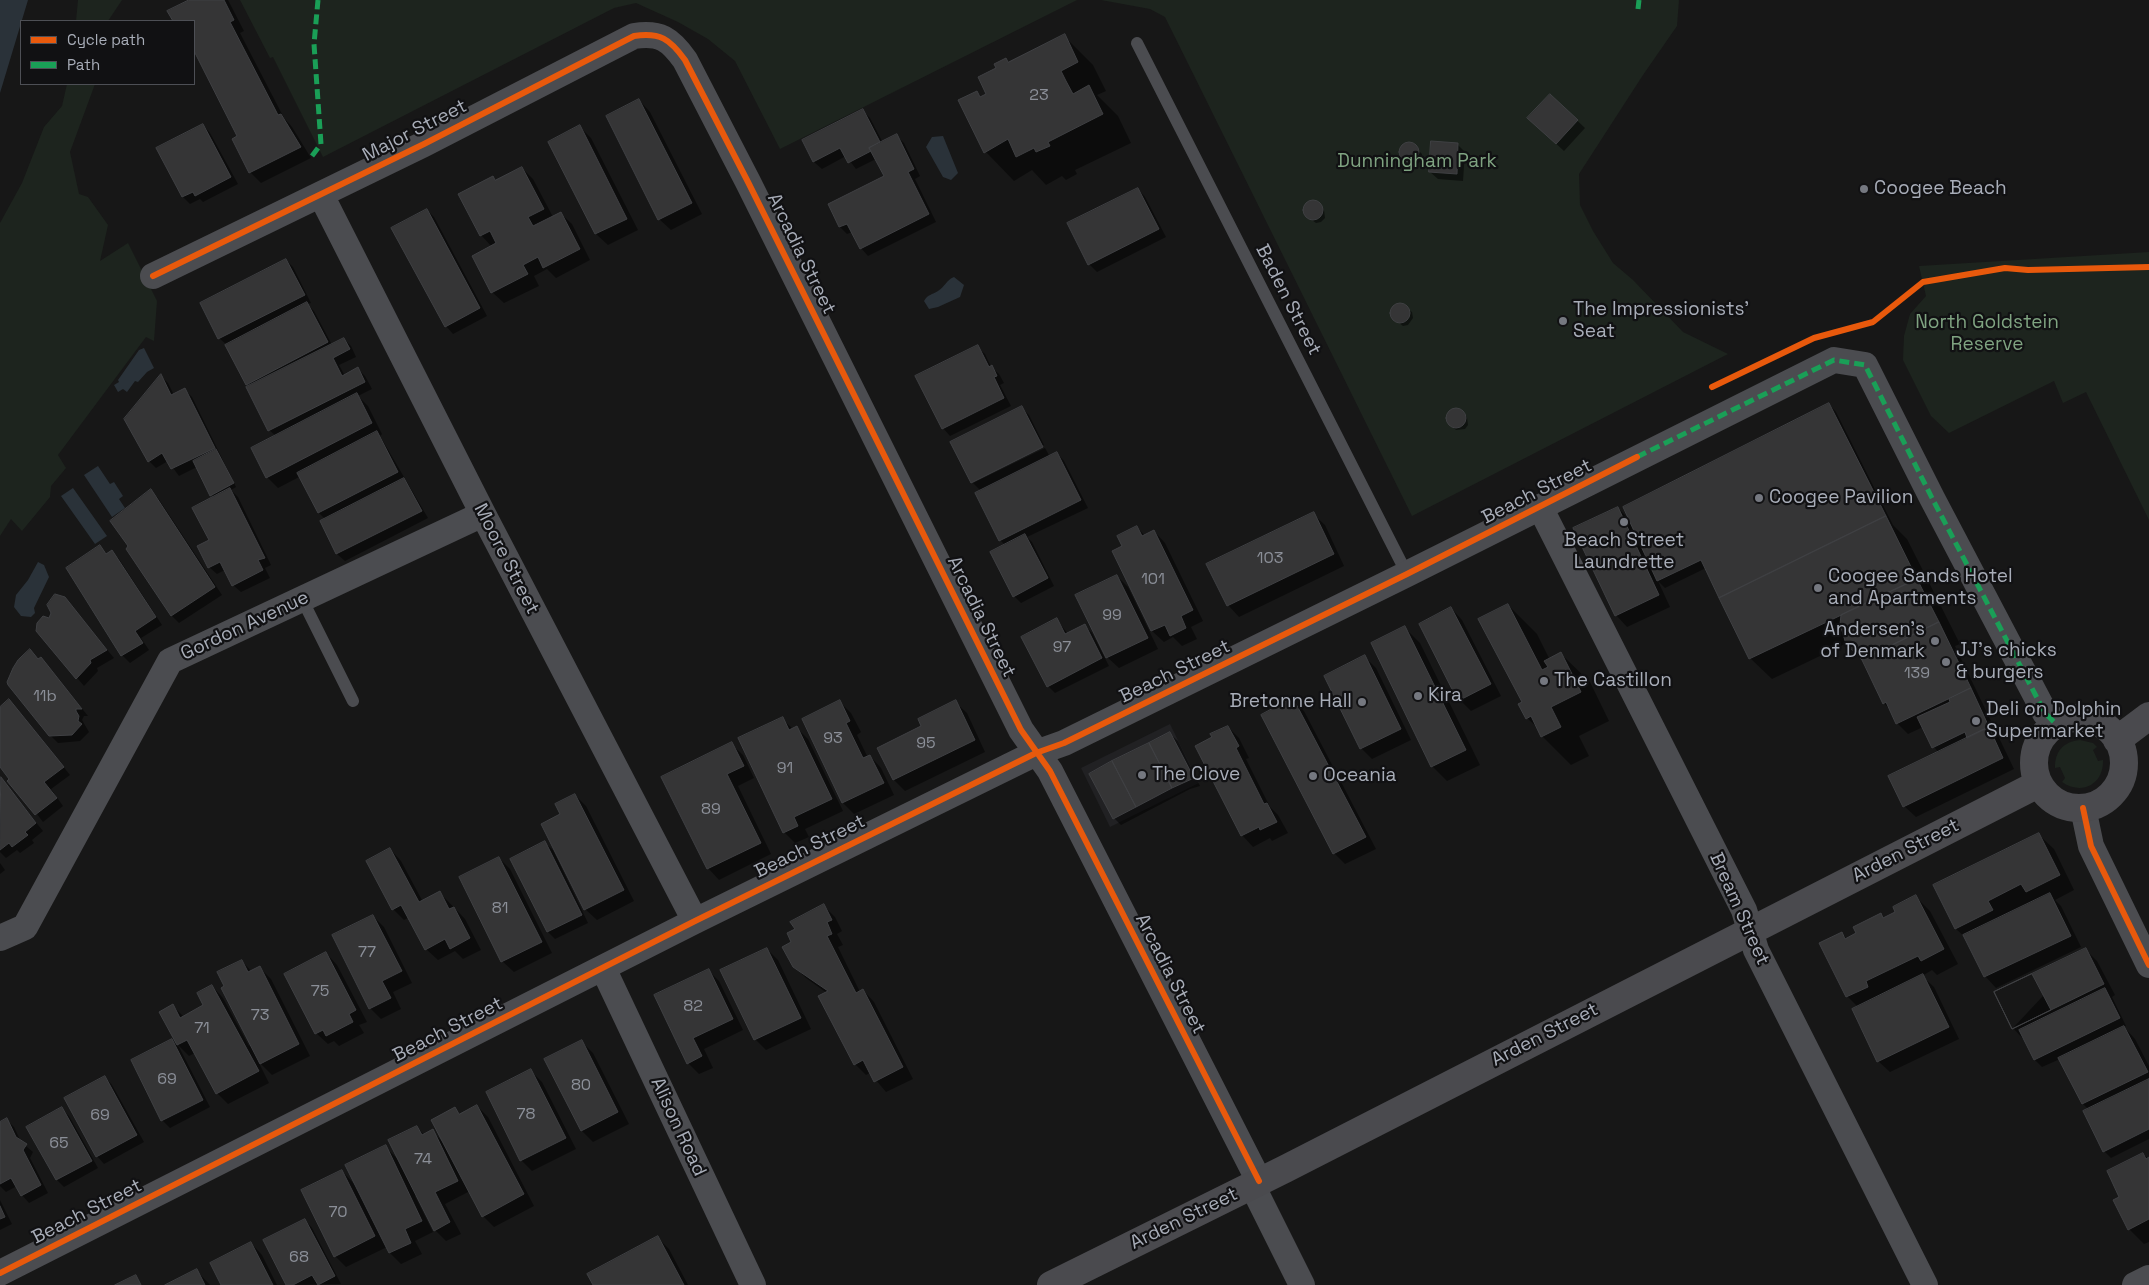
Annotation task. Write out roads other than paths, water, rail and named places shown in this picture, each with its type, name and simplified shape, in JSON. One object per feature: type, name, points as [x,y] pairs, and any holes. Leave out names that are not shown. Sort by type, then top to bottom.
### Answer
[{"type":"main road","points":[[2117,740],[2149,716]]},
{"type":"main road","points":[[2072,718],[2094,721],[2108,729],[2117,740],[2123,754],[2124,769],[2119,784],[2110,796],[2097,805],[2083,808],[2069,807],[2057,803],[2038,784],[2034,770],[2034,757],[2038,744],[2045,733],[2056,724],[2072,718]]},
{"type":"main road","name":"Arden Street","points":[[1051,1285],[1256,1183],[2038,784]]},
{"type":"street","name":"Major Street","points":[[153,276],[321,195],[634,36],[652,34],[664,38],[676,48],[685,60]]},
{"type":"street","name":"Arcadia Street","points":[[685,60],[742,170],[1021,730],[1050,771],[1256,1183],[1302,1285]]},
{"type":"street","name":"Moore Street","points":[[321,195],[483,514],[694,920]]},
{"type":"street","name":"Beach Street","points":[[0,1273],[603,968],[694,920],[1036,753],[1064,743],[1834,360],[1865,365],[1924,483],[2045,713],[2056,724]]},
{"type":"street","name":"Bream Street","points":[[1540,507],[1744,910],[1756,950],[1925,1285]]},
{"type":"street","name":"Gordon Avenue","points":[[0,938],[25,927],[170,661],[483,514]]},
{"type":"street","points":[[2083,808],[2091,846],[2149,965]]},
{"type":"street","name":"Alison Road","points":[[603,968],[753,1285]]},
{"type":"street","points":[[2135,1285],[2149,1278]]},
{"type":"lane","name":"Baden Street","points":[[1137,43],[1407,574]]},
{"type":"lane","points":[[302,599],[353,700]]},
{"type":"place","name":"Coogee Beach","points":[[1864,189]]},
{"type":"place","name":"The Impressionists' Seat","points":[[1563,321]]},
{"type":"place","name":"Coogee Pavilion","points":[[1759,498]]},
{"type":"place","name":"Beach Street Laundrette","points":[[1624,522]]},
{"type":"place","name":"Coogee Sands Hotel and Apartments","points":[[1818,588]]},
{"type":"place","name":"Andersen's of Denmark","points":[[1935,641]]},
{"type":"place","name":"JJ's chicks & burgers","points":[[1946,662]]},
{"type":"place","name":"The Castillon","points":[[1544,681]]},
{"type":"place","name":"Kira","points":[[1418,696]]},
{"type":"place","name":"Bretonne Hall","points":[[1362,702]]},
{"type":"place","name":"Deli on Dolphin Supermarket","points":[[1976,721]]},
{"type":"place","name":"The Clove","points":[[1142,775]]},
{"type":"place","name":"Oceania","points":[[1313,776]]},
{"type":"park label","name":"Dunningham Park","points":[[1417,162]]},
{"type":"park label","name":"North Goldstein Reserve","points":[[1987,334]]}]
